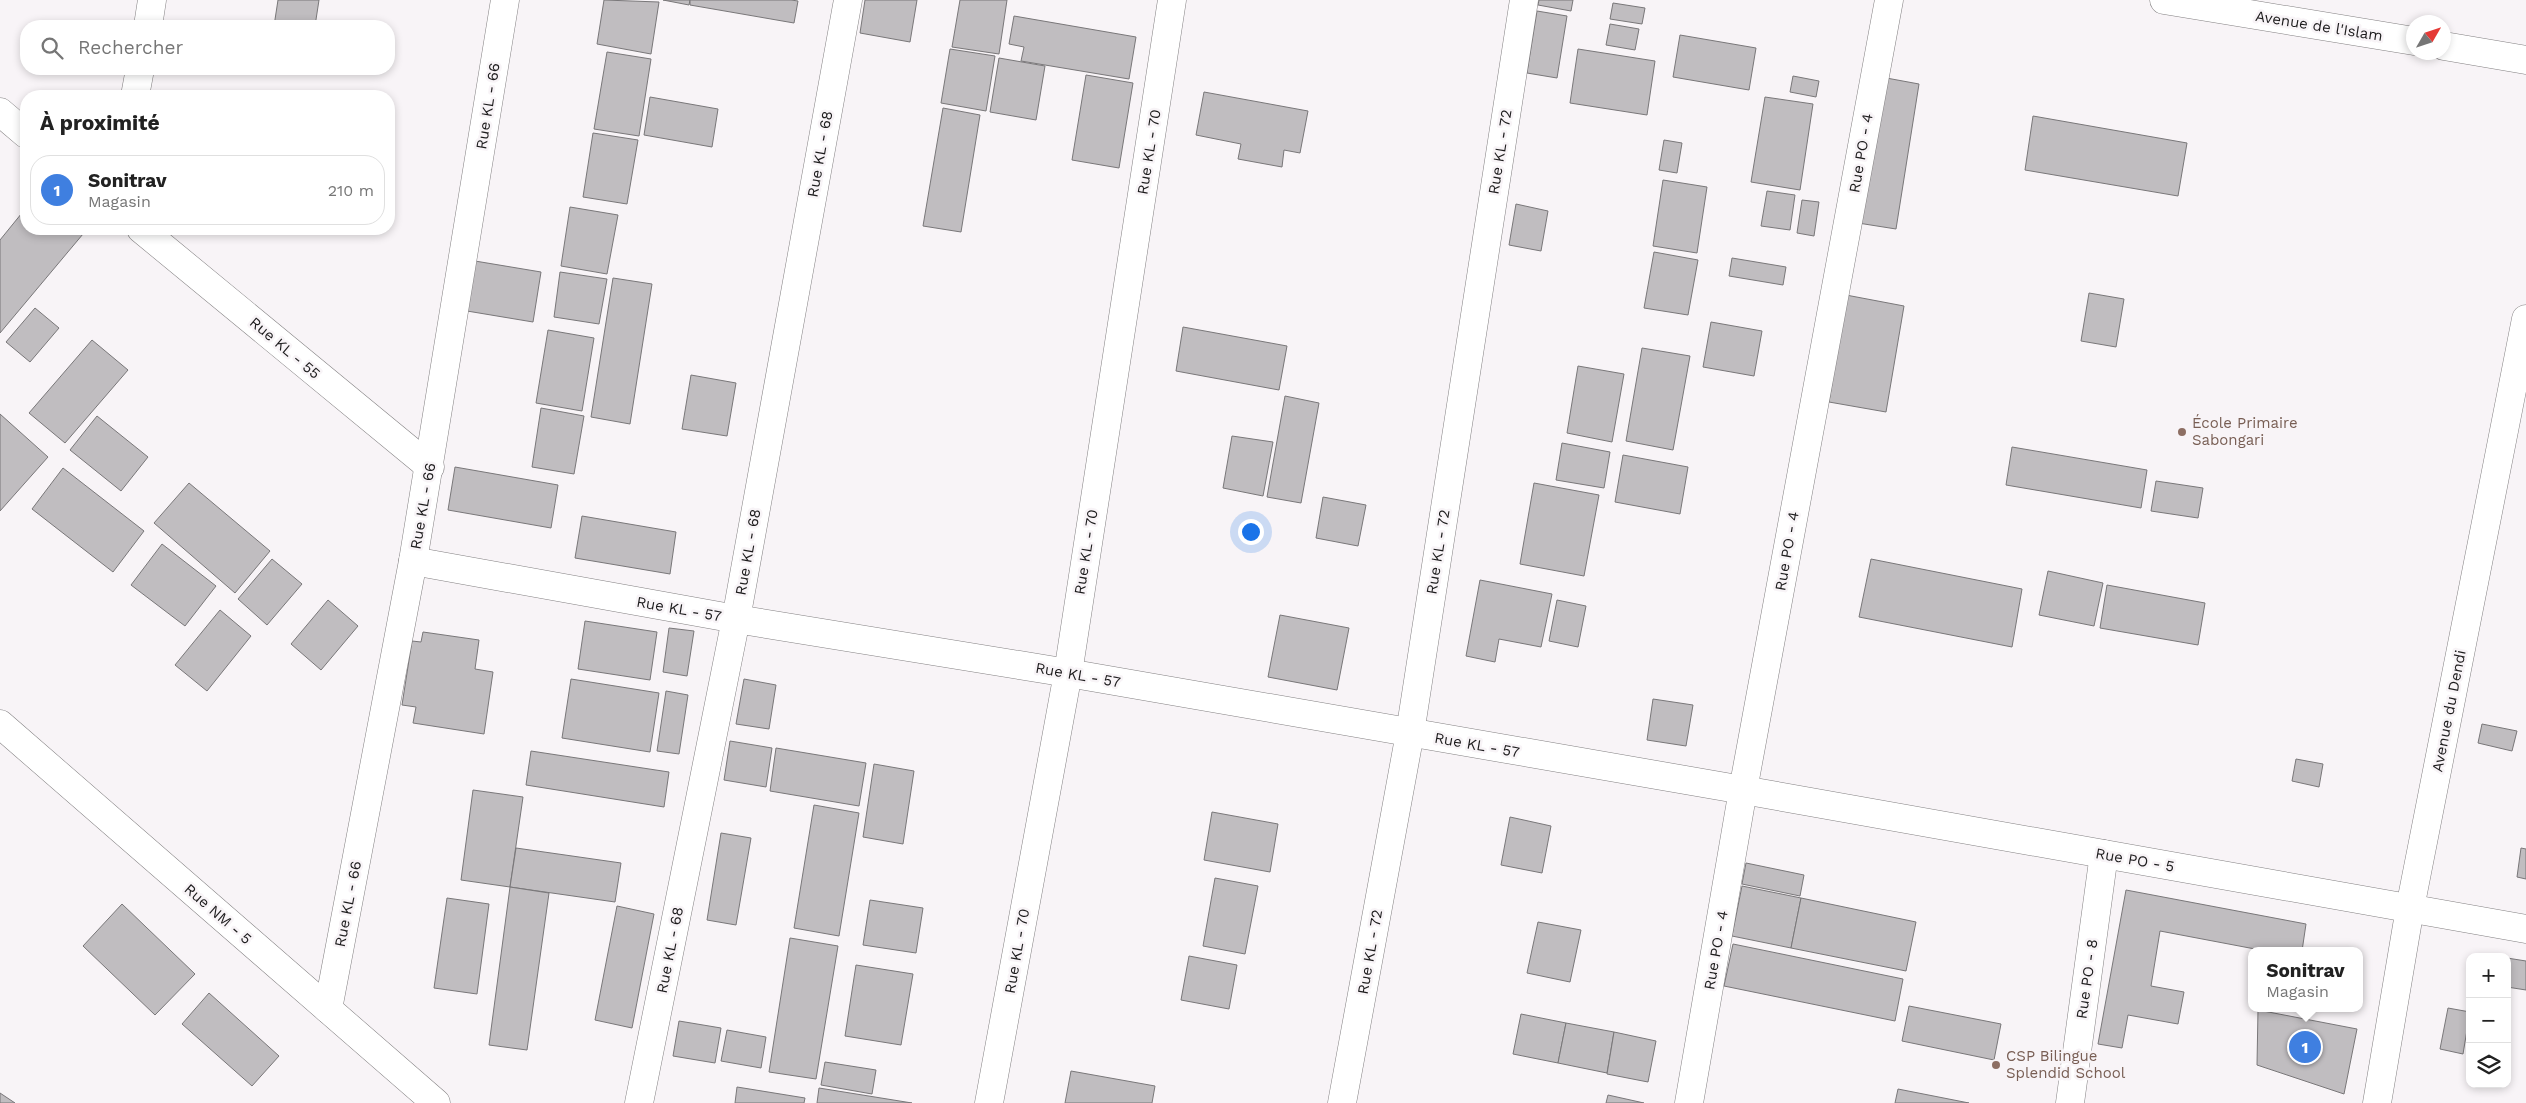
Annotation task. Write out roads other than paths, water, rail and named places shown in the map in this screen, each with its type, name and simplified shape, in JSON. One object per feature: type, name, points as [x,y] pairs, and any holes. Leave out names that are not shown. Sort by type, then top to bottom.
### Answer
[{"type":"street","points":[[149,20],[152,0]]},
{"type":"street","name":"Rue KL - 66","points":[[328,1009],[430,467],[505,0]]},
{"type":"street","name":"Rue KL - 68","points":[[639,1103],[736,619],[848,0]]},
{"type":"street","name":"Rue KL - 70","points":[[989,1103],[1068,673],[1172,0]]},
{"type":"street","name":"Rue KL - 72","points":[[1342,1103],[1410,733],[1524,0]]},
{"type":"street","name":"Rue PO - 4","points":[[1689,1103],[1743,790],[1889,0]]},
{"type":"street","name":"Avenue de l'Islam","points":[[2164,0],[2406,40]]},
{"type":"street","points":[[2451,47],[2526,60]]},
{"type":"street","points":[[136,90],[139,75]]},
{"type":"street","points":[[0,112],[20,129]]},
{"type":"street","name":"Rue KL - 55","points":[[148,235],[430,467]]},
{"type":"street","name":"Avenue du Dendi","points":[[2377,1103],[2410,908],[2526,319]]},
{"type":"street","name":"Rue KL - 57","points":[[413,561],[736,619],[1068,673],[1743,790]]},
{"type":"street","name":"Rue NM - 5","points":[[0,724],[436,1103]]},
{"type":"street","name":"Rue PO - 5","points":[[1743,790],[2526,929]]},
{"type":"street","name":"Rue PO - 8","points":[[2070,1103],[2104,854]]},
{"type":"place","name":"École Primaire Sabongari","points":[[2182,432]]},
{"type":"place","name":"Sonitrav","points":[[2305,1047]]},
{"type":"place","name":"CSP Bilingue Splendid School","points":[[1996,1065]]}]
